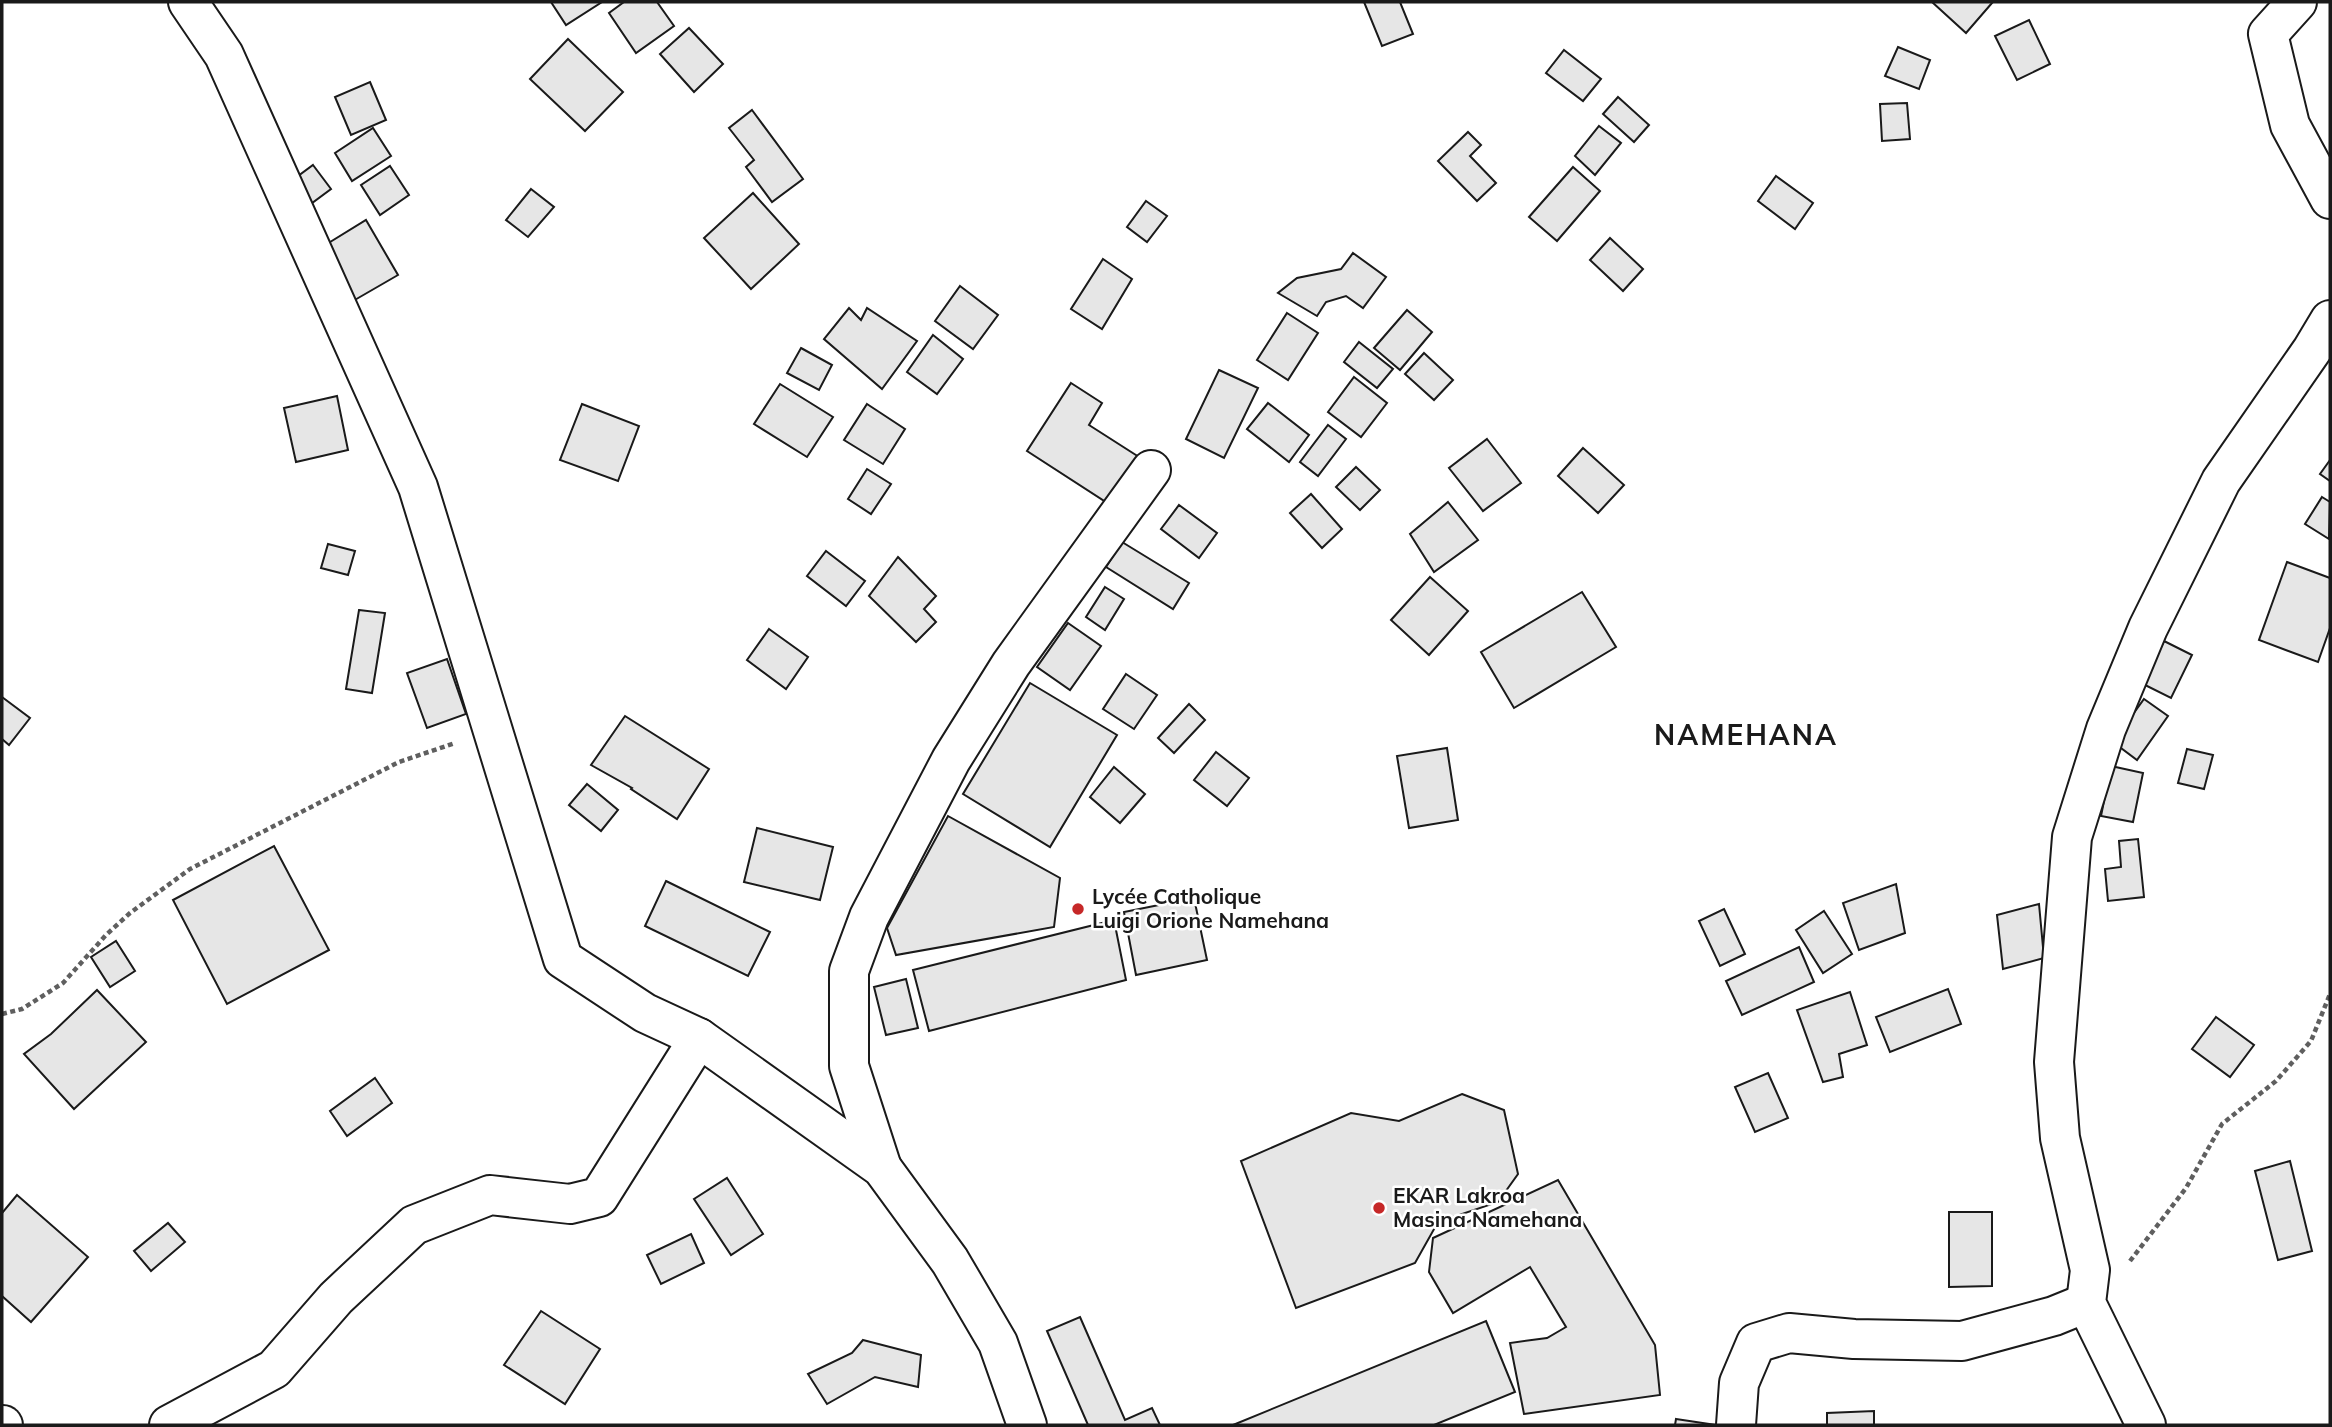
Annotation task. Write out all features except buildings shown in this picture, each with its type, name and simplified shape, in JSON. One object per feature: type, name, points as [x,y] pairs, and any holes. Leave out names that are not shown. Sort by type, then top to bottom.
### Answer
[{"type":"street","points":[[188,2],[224,55],[418,487],[564,958],[645,1013],[699,1038],[882,1168]]},
{"type":"street","points":[[2297,2],[2268,34],[2290,125],[2330,199]]},
{"type":"street","points":[[2146,1425],[2086,1303],[2090,1270],[2060,1138],[2054,1062],[2072,837],[2106,729],[2148,628],[2221,481],[2330,320]]},
{"type":"street","points":[[1027,1425],[999,1343],[950,1261],[882,1168],[849,1066],[849,971],[869,917],[951,760],[1004,675],[1151,470]]},
{"type":"street","points":[[169,1425],[274,1369],[336,1298],[414,1225],[490,1195],[570,1204],[599,1197],[699,1038]]},
{"type":"street","points":[[1736,1425],[1739,1383],[1756,1343],[1789,1333],[1854,1339],[1962,1341],[2054,1316],[2086,1303]]},
{"type":"path","points":[[2,1014],[22,1009],[63,983],[106,935],[130,913],[190,869],[399,762],[460,741],[495,736]]},
{"type":"path","points":[[2086,1303],[2138,1252],[2186,1188],[2222,1124],[2276,1081],[2311,1041],[2330,994]]},
{"type":"place","name":"Lycée Catholique Luigi Orione Namehana","points":[[1078,909]]},
{"type":"place","name":"EKAR Lakroa Masina Namehana","points":[[1379,1208]]},
{"type":"district","name":"NAMEHANA","points":[[1746,735]]}]
